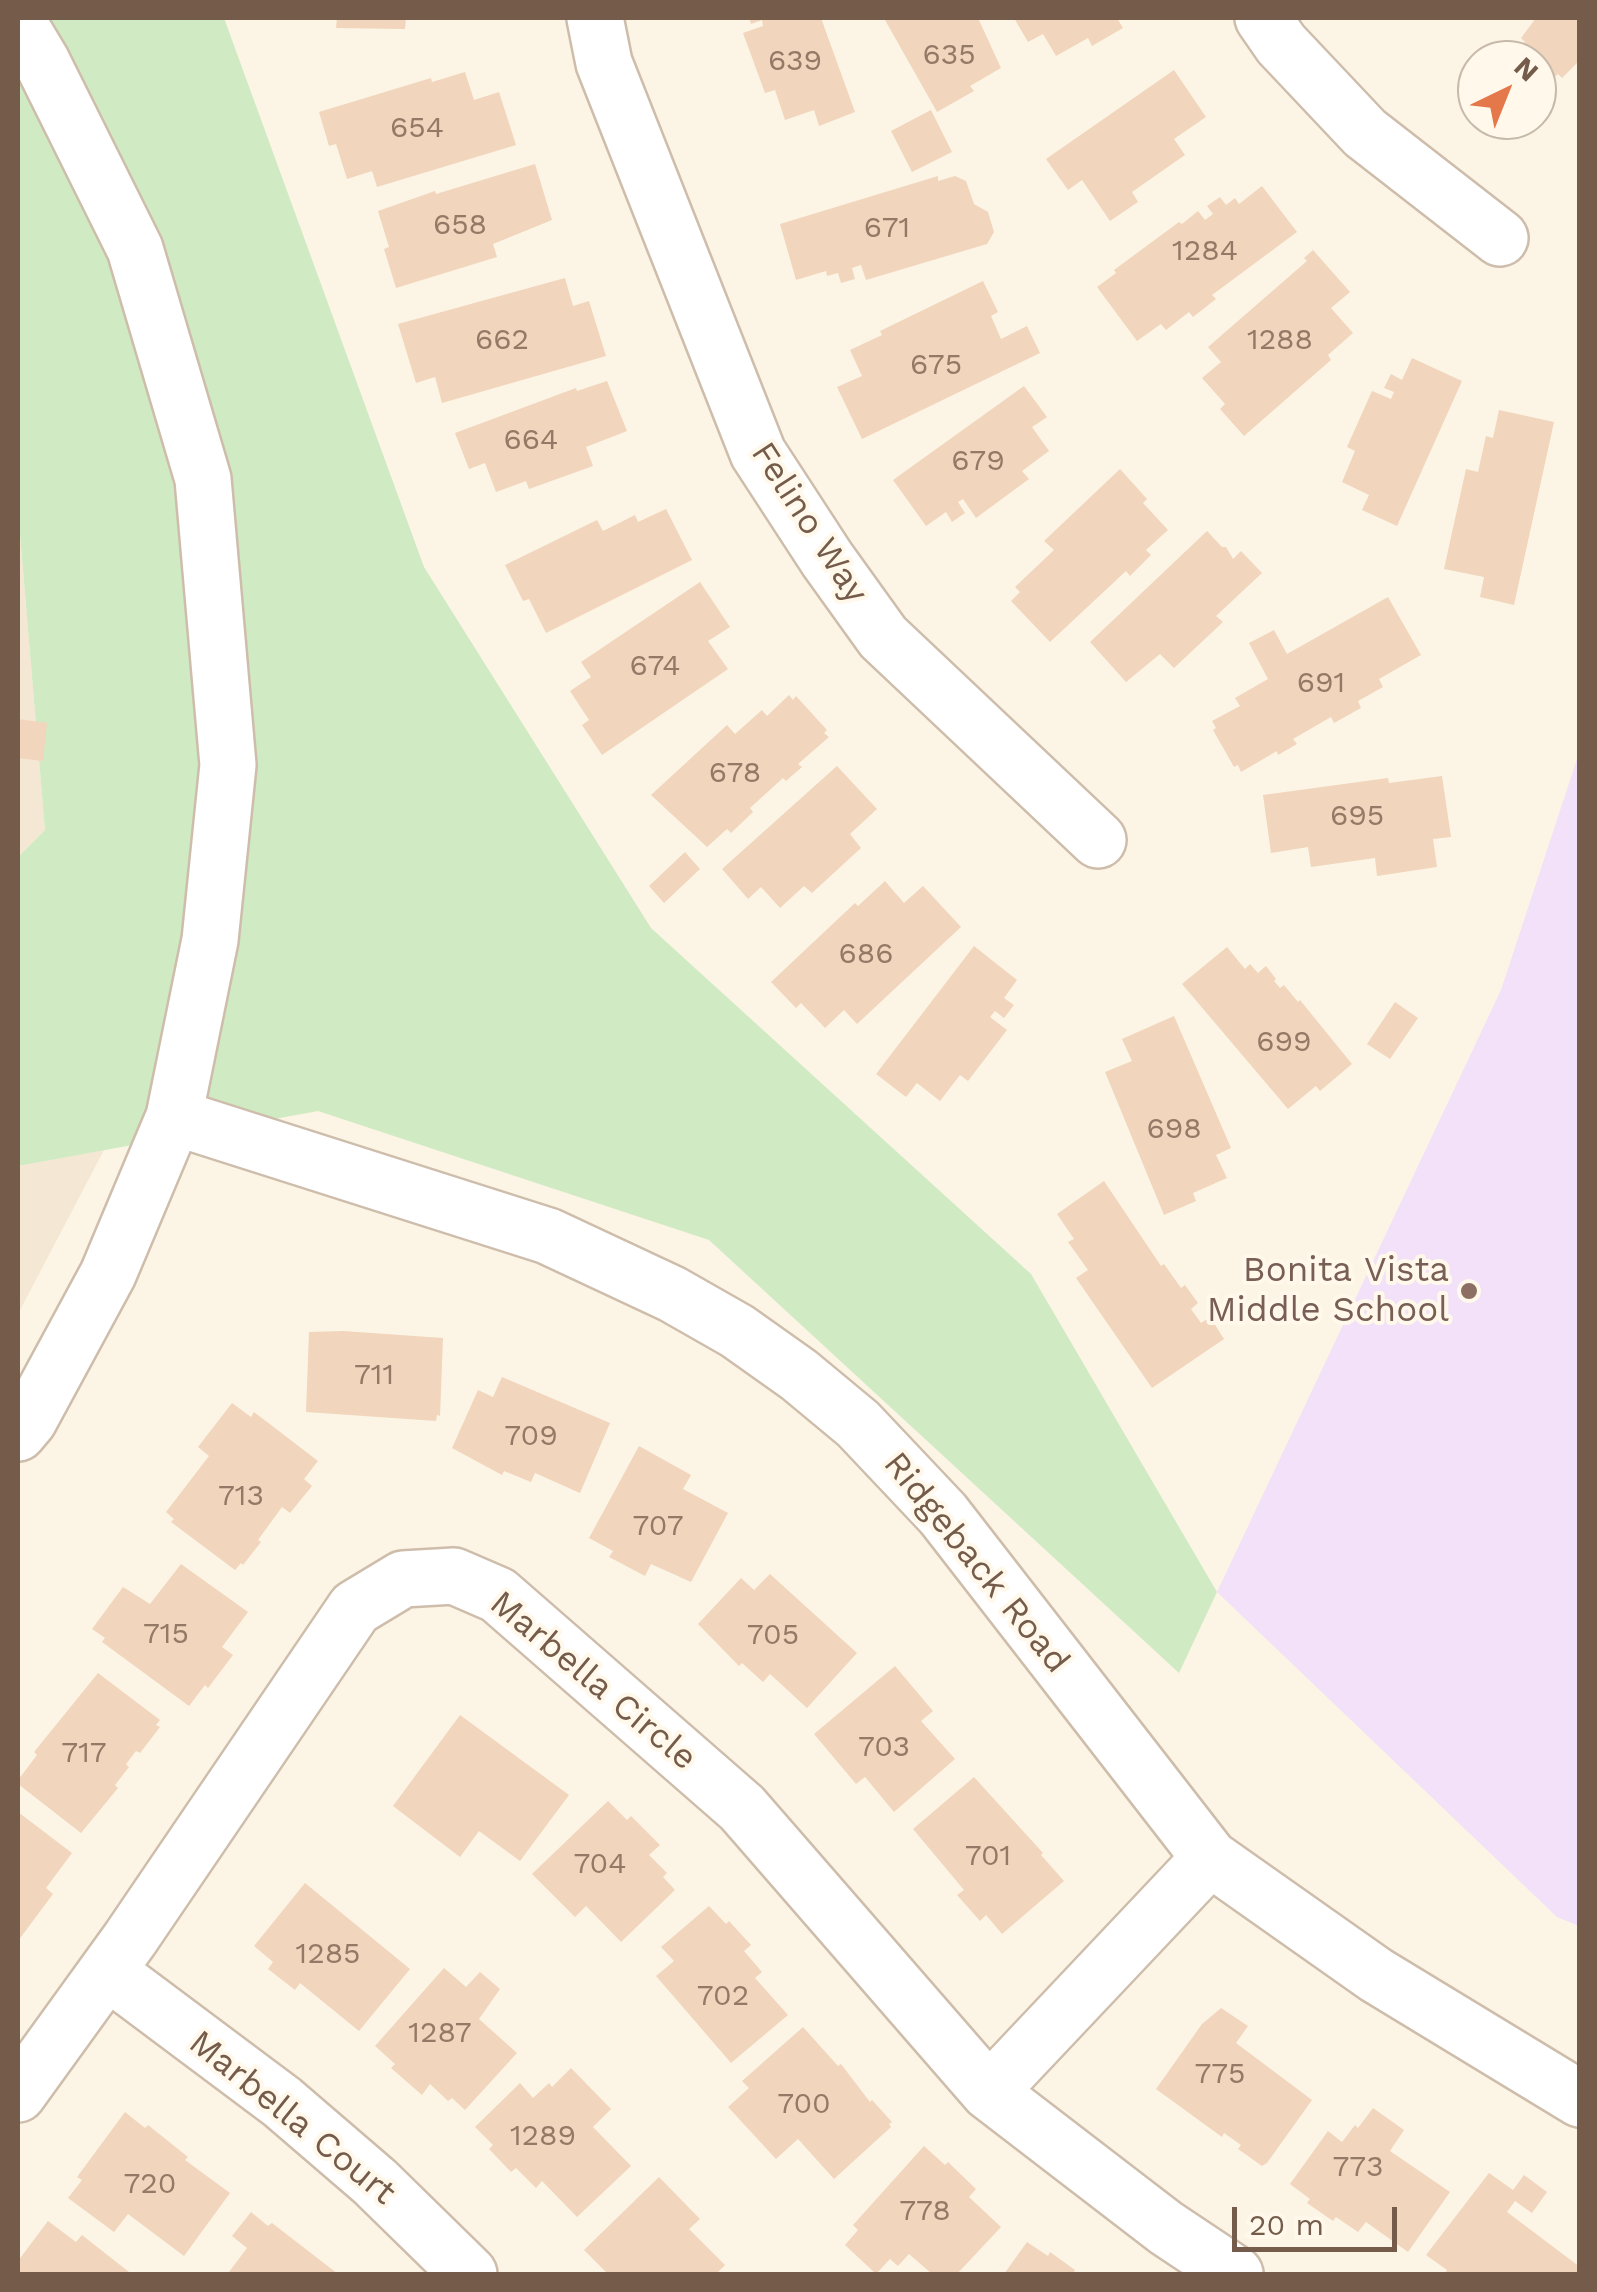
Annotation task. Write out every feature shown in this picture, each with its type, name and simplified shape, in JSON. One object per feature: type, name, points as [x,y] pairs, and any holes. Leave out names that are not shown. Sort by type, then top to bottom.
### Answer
[{"type":"street","name":"Felino Way","points":[[595,18],[604,63],[758,452],[883,637],[1098,840]]},
{"type":"street","points":[[1263,18],[1281,44],[1365,134],[1500,238]]},
{"type":"street","points":[[18,22],[42,62],[135,249],[203,479],[228,765],[210,940],[174,1117],[108,1274],[18,1434]]},
{"type":"street","name":"Ridgeback Road","points":[[174,1117],[548,1236],[672,1294],[799,1375],[858,1424],[943,1514],[1210,1858],[1376,1975],[1580,2099]]},
{"type":"street","name":"Marbella Circle","points":[[18,2094],[107,1971],[354,1608],[403,1579],[454,1576],[498,1595],[742,1808],[989,2092],[1166,2228],[1235,2274]]},
{"type":"street","points":[[989,2092],[1210,1858]]},
{"type":"street","name":"Marbella Court","points":[[107,1971],[282,2102],[375,2182],[470,2274]]},
{"type":"shaded area","points":[[18,511],[45,830],[18,857]]},
{"type":"shaded area","name":"Bonita Vista Middle School","points":[[1579,753],[1579,1926],[1557,1917],[1217,1592],[1501,990]]},
{"type":"shaded area","points":[[104,1150],[18,1314],[18,1166]]},
{"type":"green space","points":[[18,18],[224,18],[424,567],[651,928],[1031,1274],[1217,1592],[1179,1673],[709,1240],[318,1111],[18,1166],[18,857],[45,830],[18,511]]},
{"type":"building","points":[[337,18],[406,18],[405,29],[336,28]]},
{"type":"building","points":[[749,18],[821,18],[855,112],[819,126],[814,110],[785,120],[775,90],[765,93],[743,33],[763,26],[762,20],[751,24]]},
{"type":"building","points":[[978,18],[1001,68],[970,86],[974,91],[937,112],[885,20]]},
{"type":"building","points":[[1014,18],[1117,18],[1123,28],[1092,46],[1088,38],[1056,56],[1043,34],[1028,42]]},
{"type":"building","points":[[1536,18],[1580,18],[1580,60],[1562,78],[1557,75],[1557,40],[1521,38]]},
{"type":"building","points":[[1174,70],[1206,117],[1174,139],[1185,155],[1132,192],[1138,202],[1110,221],[1082,180],[1068,190],[1046,159]]},
{"type":"building","points":[[465,72],[474,100],[499,92],[516,145],[377,187],[372,171],[347,179],[336,144],[329,146],[319,112],[431,78],[432,82]]},
{"type":"building","points":[[931,110],[952,152],[912,172],[891,131]]},
{"type":"building","points":[[535,164],[552,220],[493,244],[497,257],[396,288],[378,211]]},
{"type":"building","points":[[938,176],[938,181],[955,176],[966,181],[974,204],[988,212],[994,232],[987,244],[866,280],[861,265],[852,268],[855,279],[841,283],[838,273],[827,276],[826,271],[796,280],[780,224]]},
{"type":"building","points":[[1262,186],[1297,232],[1212,295],[1216,299],[1193,317],[1189,312],[1166,330],[1161,324],[1137,341],[1097,287],[1179,222],[1182,224],[1198,211],[1205,220],[1213,214],[1207,206],[1220,197],[1226,205],[1235,198],[1239,204]]},
{"type":"building","points":[[1313,250],[1350,292],[1331,308],[1353,333],[1328,355],[1331,360],[1244,436],[1220,409],[1225,404],[1202,378],[1221,362],[1208,347],[1307,261],[1304,258]]},
{"type":"building","points":[[565,278],[573,306],[589,301],[606,356],[442,403],[435,377],[416,383],[398,324]]},
{"type":"building","points":[[983,281],[998,312],[991,316],[1001,339],[1027,326],[1040,353],[862,439],[837,387],[862,376],[850,350],[882,335],[880,331]]},
{"type":"building","points":[[1412,358],[1462,381],[1397,526],[1362,510],[1369,495],[1342,482],[1355,451],[1347,447],[1372,391],[1391,399],[1394,392],[1384,388],[1391,374],[1402,380]]},
{"type":"building","points":[[607,381],[627,431],[586,447],[593,466],[529,489],[526,481],[496,492],[485,463],[469,469],[455,433],[576,388],[577,391]]},
{"type":"building","points":[[1024,386],[1047,417],[1032,427],[1049,451],[1022,471],[1029,479],[976,518],[963,499],[958,502],[965,513],[952,522],[946,512],[926,526],[893,480]]},
{"type":"building","points":[[1499,410],[1554,422],[1514,605],[1480,597],[1484,577],[1444,569],[1466,469],[1478,472],[1486,436],[1493,438]]},
{"type":"building","points":[[1120,469],[1168,530],[1146,550],[1151,555],[1130,576],[1126,571],[1050,642],[1011,601],[1020,592],[1015,587],[1054,550],[1044,541]]},
{"type":"building","points":[[666,509],[692,560],[546,633],[529,599],[523,601],[505,565],[597,520],[603,531],[635,515],[638,522]]},
{"type":"building","points":[[1207,531],[1226,547],[1233,559],[1241,551],[1262,573],[1216,616],[1223,622],[1174,668],[1160,654],[1126,682],[1090,642]]},
{"type":"building","points":[[700,582],[730,627],[708,641],[728,669],[602,755],[582,725],[589,720],[570,691],[591,677],[581,662]]},
{"type":"building","points":[[1388,597],[1421,655],[1379,679],[1383,687],[1358,701],[1361,708],[1334,723],[1331,717],[1293,739],[1297,744],[1278,755],[1277,751],[1241,772],[1238,765],[1234,767],[1212,721],[1240,706],[1235,698],[1268,679],[1249,643],[1274,630],[1287,654]]},
{"type":"building","points":[[789,695],[793,700],[796,696],[829,737],[798,764],[802,767],[786,781],[783,778],[750,808],[753,812],[731,833],[727,829],[707,847],[651,795],[727,725],[735,734],[762,710],[767,716]]},
{"type":"building","points":[[18,719],[47,723],[43,761],[18,758]]},
{"type":"building","points":[[837,766],[877,809],[850,834],[861,848],[812,893],[804,886],[780,908],[761,887],[748,899],[722,869]]},
{"type":"building","points":[[1442,776],[1451,837],[1433,839],[1437,867],[1377,876],[1375,858],[1311,867],[1308,847],[1271,853],[1263,795],[1388,778],[1389,783]]},
{"type":"building","points":[[685,852],[700,869],[664,903],[649,886]]},
{"type":"building","points":[[885,881],[904,903],[923,886],[961,927],[857,1024],[844,1010],[825,1028],[801,1003],[796,1008],[771,982],[855,903],[858,906]]},
{"type":"building","points":[[974,946],[1017,980],[1004,998],[1014,1005],[1004,1018],[995,1011],[990,1017],[1007,1030],[968,1081],[960,1075],[940,1101],[917,1083],[906,1097],[876,1074]]},
{"type":"building","points":[[1227,947],[1245,969],[1250,964],[1258,973],[1266,966],[1280,988],[1284,985],[1300,1000],[1352,1064],[1320,1091],[1316,1086],[1288,1109],[1182,984]]},
{"type":"building","points":[[1395,1002],[1418,1018],[1390,1059],[1367,1044]]},
{"type":"building","points":[[1174,1016],[1231,1148],[1216,1155],[1227,1178],[1193,1193],[1196,1201],[1164,1215],[1105,1072],[1132,1061],[1122,1039]]},
{"type":"building","points":[[1104,1181],[1161,1266],[1164,1264],[1181,1288],[1185,1285],[1198,1303],[1191,1309],[1201,1323],[1210,1317],[1224,1339],[1152,1388],[1076,1278],[1088,1270],[1068,1242],[1074,1239],[1057,1214]]},
{"type":"building","points":[[309,1332],[443,1338],[440,1416],[436,1421],[306,1412]]},
{"type":"building","points":[[502,1377],[610,1423],[580,1493],[535,1473],[531,1482],[504,1471],[502,1475],[452,1448],[478,1390],[493,1397]]},
{"type":"building","points":[[232,1403],[251,1417],[254,1412],[318,1461],[304,1479],[312,1486],[290,1513],[282,1507],[258,1540],[261,1542],[235,1570],[171,1522],[174,1519],[166,1512],[209,1456],[198,1447]]},
{"type":"building","points":[[639,1446],[691,1475],[683,1489],[728,1513],[691,1582],[651,1564],[645,1576],[609,1557],[613,1551],[589,1538]]},
{"type":"building","points":[[181,1564],[248,1612],[222,1647],[233,1655],[189,1706],[102,1642],[105,1638],[92,1629],[123,1587],[150,1604]]},
{"type":"building","points":[[770,1574],[857,1653],[807,1708],[770,1674],[763,1682],[742,1663],[739,1666],[698,1624],[741,1578],[754,1590]]},
{"type":"building","points":[[895,1666],[933,1711],[921,1721],[955,1759],[894,1812],[865,1777],[856,1784],[814,1734]]},
{"type":"building","points":[[98,1673],[160,1720],[156,1725],[160,1727],[126,1764],[129,1767],[115,1785],[118,1788],[81,1833],[18,1784],[18,1780],[37,1755],[34,1752]]},
{"type":"building","points":[[460,1715],[569,1795],[520,1861],[479,1831],[460,1857],[393,1806]]},
{"type":"building","points":[[974,1777],[1064,1881],[1002,1934],[986,1915],[980,1921],[957,1895],[964,1890],[913,1829]]},
{"type":"building","points":[[608,1801],[627,1820],[631,1816],[660,1845],[649,1855],[667,1873],[663,1877],[675,1890],[621,1942],[586,1906],[575,1917],[532,1874]]},
{"type":"building","points":[[18,1812],[72,1853],[46,1888],[53,1894],[18,1941]]},
{"type":"building","points":[[305,1883],[410,1969],[359,2031],[300,1983],[295,1990],[268,1969],[273,1962],[254,1946]]},
{"type":"building","points":[[709,1906],[751,1945],[744,1951],[762,1972],[755,1978],[788,2015],[731,2063],[656,1976],[674,1961],[661,1947]]},
{"type":"building","points":[[444,1968],[466,1987],[480,1972],[500,1989],[479,2019],[517,2053],[465,2110],[430,2084],[422,2095],[391,2068],[395,2064],[375,2046]]},
{"type":"building","points":[[1221,2008],[1248,2026],[1236,2043],[1312,2100],[1262,2166],[1238,2149],[1241,2145],[1224,2133],[1222,2137],[1156,2089],[1202,2024]]},
{"type":"building","points":[[803,2027],[892,2122],[834,2179],[798,2139],[776,2159],[728,2107],[749,2088],[742,2081]]},
{"type":"building","points":[[571,2068],[611,2109],[593,2127],[631,2166],[577,2217],[542,2181],[536,2188],[516,2168],[511,2172],[475,2127],[520,2083],[533,2098],[549,2083],[552,2087]]},
{"type":"building","points":[[1373,2108],[1404,2130],[1390,2151],[1450,2192],[1408,2252],[1366,2222],[1358,2232],[1336,2217],[1333,2221],[1307,2203],[1310,2199],[1290,2184],[1328,2131],[1342,2142]]},
{"type":"building","points":[[125,2112],[145,2128],[148,2125],[188,2157],[185,2160],[230,2193],[184,2256],[128,2214],[114,2232],[68,2198],[82,2180],[77,2177]]},
{"type":"building","points":[[924,2146],[976,2189],[969,2197],[1001,2227],[957,2274],[932,2274],[909,2254],[898,2266],[890,2259],[876,2274],[845,2245],[858,2230],[853,2225]]},
{"type":"building","points":[[1489,2173],[1513,2190],[1524,2175],[1547,2192],[1532,2213],[1515,2201],[1507,2212],[1580,2267],[1577,2274],[1445,2274],[1447,2270],[1426,2255]]},
{"type":"building","points":[[659,2177],[700,2219],[689,2229],[725,2265],[716,2274],[608,2274],[584,2250]]},
{"type":"building","points":[[251,2212],[268,2226],[272,2223],[338,2274],[229,2272],[247,2248],[232,2236]]},
{"type":"building","points":[[48,2221],[76,2242],[82,2235],[129,2272],[18,2274],[18,2261]]},
{"type":"building","points":[[1027,2242],[1048,2256],[1050,2252],[1075,2270],[1073,2274],[1004,2274]]},
{"type":"place","name":"Bonita Vista Middle School","points":[[1469,1291]]}]
